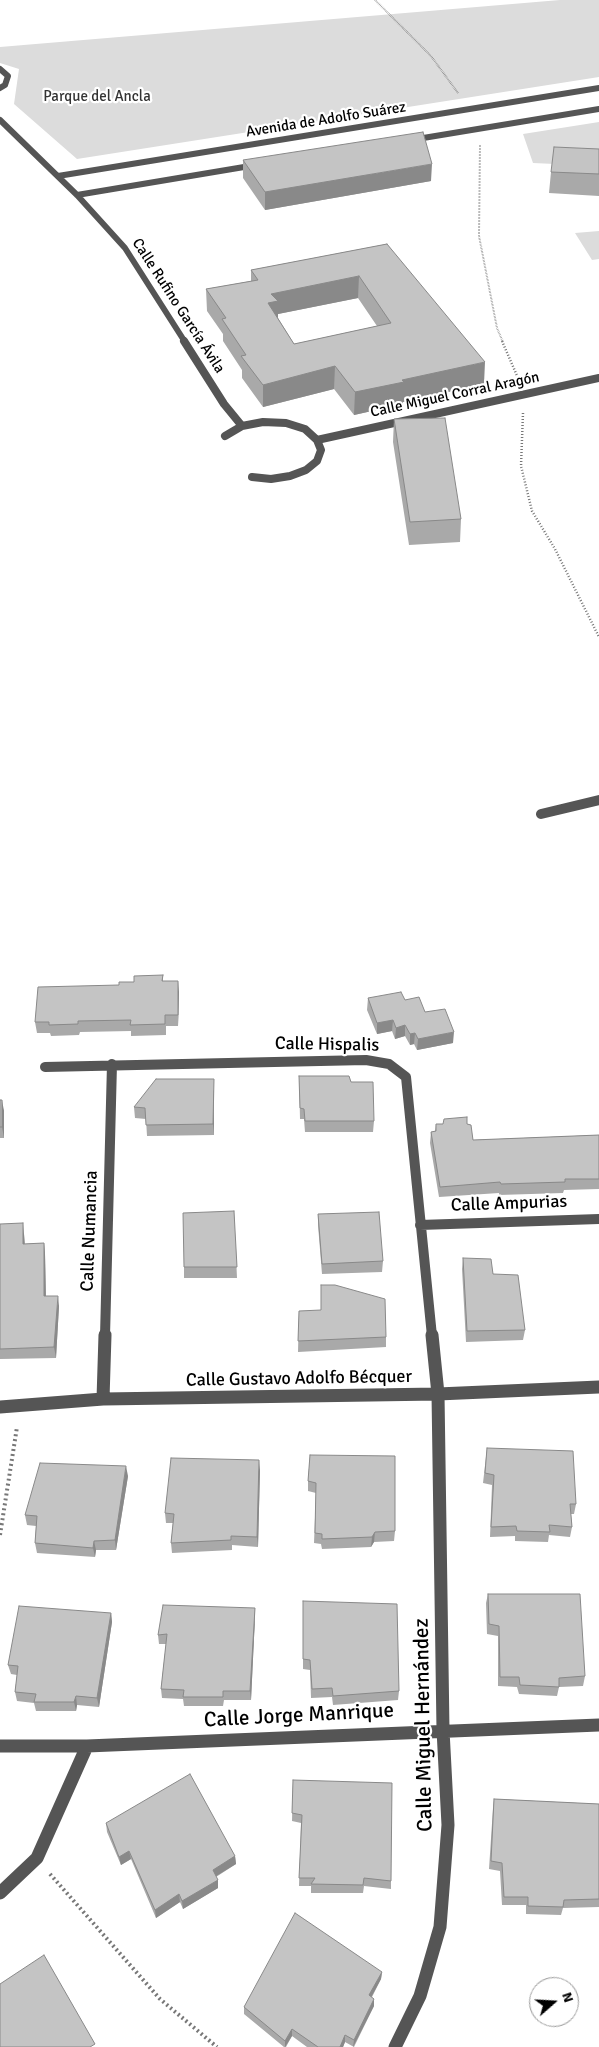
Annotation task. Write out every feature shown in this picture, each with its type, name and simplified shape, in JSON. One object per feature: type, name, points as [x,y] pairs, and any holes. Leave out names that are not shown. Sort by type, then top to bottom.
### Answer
[{"type":"street","points":[[0,68],[8,76],[5,85],[0,88]]},
{"type":"street","name":"Avenida de Adolfo Suárez","points":[[58,176],[599,88]]},
{"type":"street","name":"Avenida de Adolfo Suárez","points":[[405,141],[599,109]]},
{"type":"street","name":"Calle Rufino García Ávila","points":[[0,120],[77,195],[125,248],[224,404],[242,426]]},
{"type":"street","name":"Avenida de Adolfo Suárez","points":[[77,195],[260,164]]},
{"type":"street","name":"Calle Miguel Corral Aragón","points":[[317,440],[599,378]]},
{"type":"street","points":[[225,436],[242,426],[263,422],[286,423],[305,430],[317,440],[321,450],[319,456],[317,461],[306,470],[290,476],[271,479],[252,477]]},
{"type":"street","points":[[541,814],[599,800]]},
{"type":"street","name":"Calle Hispalis","points":[[45,1067],[112,1064],[366,1060],[389,1064],[406,1077],[438,1394]]},
{"type":"street","name":"Calle Numancia","points":[[103,1400],[112,1064]]},
{"type":"street","name":"Calle Ampurias","points":[[420,1225],[599,1219]]},
{"type":"street","name":"Calle Gustavo Adolfo Bécquer","points":[[0,1407],[103,1400],[438,1394],[599,1387]]},
{"type":"street","name":"Calle Miguel Hernández","points":[[395,2047],[420,1996],[440,1927],[448,1824],[443,1730],[438,1394]]},
{"type":"street","name":"Calle Jorge Manrique","points":[[0,1746],[87,1746],[599,1725]]},
{"type":"street","points":[[0,1893],[37,1858],[87,1746]]},
{"type":"path","points":[[375,0],[431,56],[458,93],[456,111]]},
{"type":"path","points":[[473,130],[480,138],[479,236],[497,328],[524,394],[521,466],[532,511],[555,549],[599,637]]},
{"type":"path","points":[[0,1535],[20,1407]]},
{"type":"path","points":[[37,1858],[160,2000],[217,2047]]},
{"type":"green space","name":"Parque del Ancla","points":[[560,0],[599,0],[599,77],[77,159],[14,104],[19,69],[0,63],[0,47]]},
{"type":"green space","points":[[599,122],[599,166],[533,163],[523,134]]},
{"type":"green space","points":[[599,231],[599,259],[592,260],[575,233]]},
{"type":"building","points":[[423,132],[432,164],[265,192],[243,160]]},
{"type":"building","points":[[554,147],[599,149],[599,174],[551,172]]},
{"type":"building","points":[[387,244],[485,362],[355,392],[335,366],[263,385],[241,356],[246,355],[222,319],[226,318],[206,289],[258,280],[251,270]],"holes":[[[359,276],[391,323],[294,344],[268,303],[278,301],[271,294]]]},
{"type":"building","points":[[445,418],[461,519],[410,522],[394,419]]},
{"type":"building","points":[[163,975],[162,981],[178,981],[178,1015],[165,1015],[165,1024],[130,1025],[131,1020],[78,1021],[78,1024],[49,1025],[49,1022],[35,1022],[38,987],[119,985],[119,982],[134,982],[134,976]]},
{"type":"building","points":[[401,992],[405,1000],[419,997],[425,1012],[445,1009],[454,1032],[418,1039],[415,1033],[410,1034],[405,1025],[396,1028],[393,1020],[377,1023],[368,998]]},
{"type":"building","points":[[299,1076],[349,1076],[351,1082],[373,1082],[374,1121],[305,1121],[304,1109],[300,1108]]},
{"type":"building","points":[[156,1079],[214,1079],[213,1124],[146,1125],[145,1108],[134,1107]]},
{"type":"building","points":[[0,1100],[2,1100],[2,1127],[0,1127]]},
{"type":"building","points":[[467,1117],[467,1124],[471,1125],[473,1140],[599,1135],[599,1179],[565,1179],[565,1182],[501,1184],[500,1182],[440,1187],[431,1132],[436,1131],[436,1124],[443,1124],[444,1119]]},
{"type":"building","points":[[234,1211],[237,1267],[184,1267],[183,1213]]},
{"type":"building","points":[[379,1212],[383,1261],[322,1264],[318,1214]]},
{"type":"building","points":[[23,1223],[23,1244],[44,1243],[44,1296],[58,1296],[54,1347],[0,1349],[0,1224]]},
{"type":"building","points":[[463,1258],[491,1259],[493,1274],[518,1275],[525,1330],[467,1331]]},
{"type":"building","points":[[321,1285],[335,1285],[385,1299],[386,1337],[298,1341],[299,1311],[321,1310]]},
{"type":"building","points":[[487,1448],[573,1451],[576,1504],[570,1504],[572,1527],[549,1525],[550,1532],[517,1531],[516,1526],[491,1527],[494,1475],[485,1473]]},
{"type":"building","points":[[310,1455],[395,1456],[395,1531],[375,1532],[372,1537],[322,1539],[322,1534],[315,1533],[316,1483],[308,1481]]},
{"type":"building","points":[[171,1458],[259,1460],[257,1537],[231,1536],[231,1540],[171,1543],[174,1514],[165,1513]]},
{"type":"building","points":[[40,1463],[126,1466],[115,1540],[94,1541],[93,1548],[35,1543],[37,1516],[25,1515]]},
{"type":"building","points":[[488,1594],[580,1594],[585,1676],[559,1678],[559,1687],[520,1685],[519,1677],[500,1677],[499,1626],[489,1624]]},
{"type":"building","points":[[303,1601],[397,1604],[399,1691],[333,1696],[332,1688],[312,1689],[310,1660],[303,1659]]},
{"type":"building","points":[[163,1605],[255,1608],[250,1691],[223,1691],[223,1697],[183,1697],[184,1690],[161,1689],[167,1634],[158,1635]]},
{"type":"building","points":[[19,1606],[111,1613],[97,1698],[76,1696],[74,1702],[34,1702],[36,1694],[15,1692],[18,1666],[8,1665]]},
{"type":"building","points":[[190,1774],[235,1856],[213,1870],[218,1880],[182,1901],[179,1894],[155,1910],[129,1851],[119,1857],[106,1823]]},
{"type":"building","points":[[293,1780],[392,1783],[391,1881],[364,1878],[363,1885],[311,1884],[315,1878],[299,1878],[302,1815],[292,1813]]},
{"type":"building","points":[[494,1799],[599,1804],[599,1899],[564,1900],[563,1907],[528,1906],[528,1897],[504,1897],[502,1863],[491,1861]]},
{"type":"building","points":[[295,1913],[382,1972],[369,1995],[374,1999],[354,2040],[345,2035],[340,2047],[318,2047],[292,2029],[285,2041],[244,2007]]},
{"type":"building","points":[[44,1955],[95,2044],[90,2047],[0,2047],[0,1984]]}]
